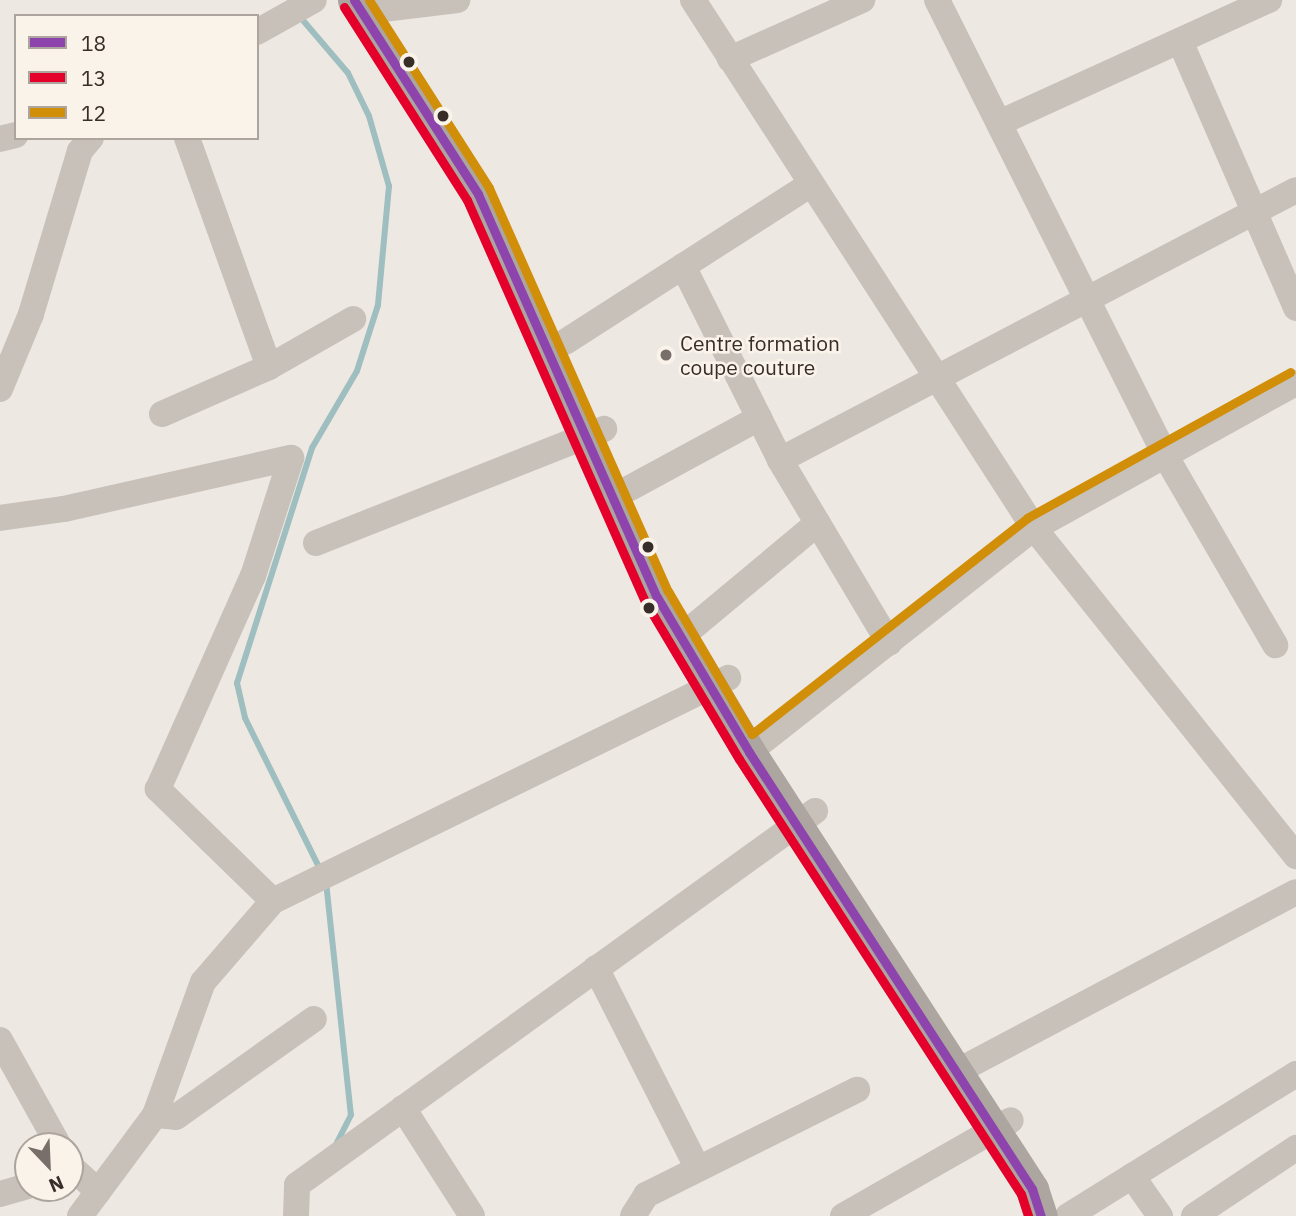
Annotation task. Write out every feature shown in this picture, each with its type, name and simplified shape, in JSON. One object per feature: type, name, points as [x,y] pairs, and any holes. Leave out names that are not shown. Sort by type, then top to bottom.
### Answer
[{"type":"main road","points":[[370,7],[495,185],[565,342],[594,432],[657,597],[688,631],[757,746],[807,818],[1061,1216]]},
{"type":"main road","points":[[370,7],[478,194],[594,432],[630,488],[674,588],[688,631]]},
{"type":"main road","points":[[1003,1125],[1041,1216]]},
{"type":"street","points":[[259,31],[314,0]]},
{"type":"street","points":[[370,7],[457,0]]},
{"type":"street","points":[[693,0],[1034,528],[1296,856]]},
{"type":"street","points":[[730,59],[836,5],[862,0]]},
{"type":"street","points":[[937,0],[1165,455],[1275,645]]},
{"type":"street","points":[[999,123],[1269,0]]},
{"type":"street","points":[[1180,41],[1296,308]]},
{"type":"street","points":[[0,389],[31,314],[80,151],[90,140]]},
{"type":"street","points":[[188,140],[269,367]]},
{"type":"street","points":[[565,342],[811,184]]},
{"type":"street","points":[[780,460],[1255,215],[1296,190]]},
{"type":"street","points":[[683,266],[780,460],[889,643]]},
{"type":"street","points":[[162,414],[269,367],[353,319]]},
{"type":"street","points":[[757,746],[1034,528],[1296,383]]},
{"type":"street","points":[[630,488],[759,418]]},
{"type":"street","points":[[316,543],[594,432]]},
{"type":"street","points":[[0,518],[64,509],[291,458],[253,576],[158,789],[273,901]]},
{"type":"street","points":[[688,631],[818,523]]},
{"type":"street","points":[[80,1216],[155,1115],[203,982],[273,901],[719,682]]},
{"type":"street","points":[[296,1216],[297,1185],[807,818]]},
{"type":"street","points":[[966,1067],[1296,892]]},
{"type":"street","points":[[596,968],[698,1169]]},
{"type":"street","points":[[155,1115],[176,1117],[314,1019]]},
{"type":"street","points":[[0,1040],[51,1132]]},
{"type":"street","points":[[1068,1216],[1296,1074]]},
{"type":"street","points":[[640,1205],[698,1169],[857,1090]]},
{"type":"street","points":[[403,1108],[472,1216]]},
{"type":"street","points":[[844,1216],[1003,1125]]},
{"type":"street","points":[[1194,1216],[1296,1148]]},
{"type":"street","points":[[1132,1176],[1160,1216]]},
{"type":"street","points":[[84,1181],[98,1191]]},
{"type":"waterway","points":[[301,18],[348,73],[369,116],[389,186],[378,305],[357,371],[312,448],[237,683],[245,718],[320,869]]},
{"type":"waterway","points":[[326,882],[351,1115],[337,1143]]},
{"type":"transit line","name":"18","points":[[354,0],[478,194],[657,597],[749,752],[1032,1189],[1041,1216]]},
{"type":"transit line","name":"12","points":[[369,0],[489,188],[668,591],[752,734],[1027,518],[1290,372]]},
{"type":"transit line","name":"13","points":[[344,7],[467,200],[646,603],[739,759],[1021,1194],[1028,1216]]},
{"type":"place","name":"Centre formation coupe couture","points":[[666,355]]}]
